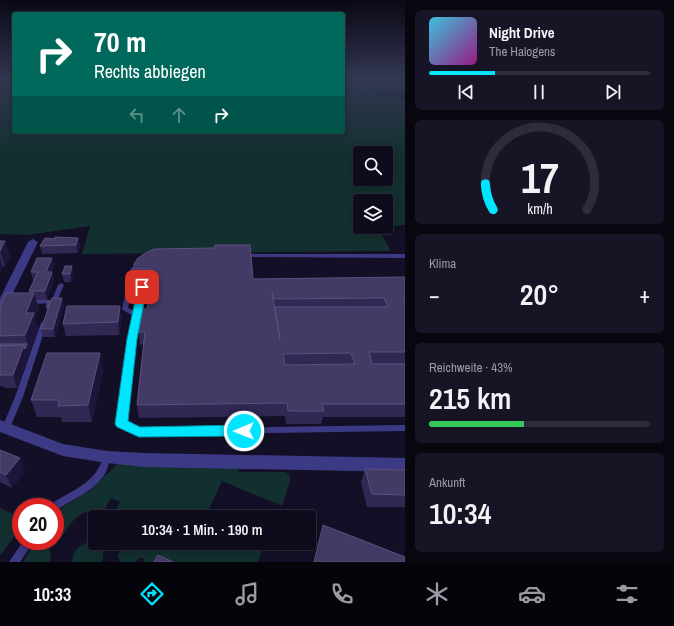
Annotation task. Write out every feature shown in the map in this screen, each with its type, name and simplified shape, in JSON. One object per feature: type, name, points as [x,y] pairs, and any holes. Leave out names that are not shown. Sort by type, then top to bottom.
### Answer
[{"type":"street","points":[[4,303],[33,242]]},
{"type":"street","points":[[3,427],[63,450],[107,457],[153,460],[405,465]]},
{"type":"lane","points":[[237,256],[405,256]]},
{"type":"lane","points":[[137,315],[125,309],[134,268],[144,263]]},
{"type":"lane","points":[[25,302],[54,302],[60,285]]},
{"type":"lane","points":[[142,287],[132,339],[121,424],[139,432],[405,428]]},
{"type":"lane","points":[[3,427],[19,397],[46,316]]},
{"type":"lane","points":[[64,500],[87,487],[101,472],[107,457]]},
{"type":"lane","points":[[14,562],[23,550]]},
{"type":"green space","points":[[0,104],[12,104],[12,134],[345,134],[345,104],[405,104],[405,225],[393,226],[393,194],[353,194],[353,234],[381,234],[391,251],[82,254],[90,226],[27,235],[0,234]]},
{"type":"green space","points":[[118,463],[238,468],[239,472],[286,472],[290,476],[290,481],[282,506],[222,481],[209,509],[211,510],[116,510],[120,502],[111,498],[105,509],[88,510],[88,512],[77,517],[64,533],[64,506],[91,490]]},
{"type":"green space","points":[[0,508],[12,514],[12,539],[0,556]]},
{"type":"green space","points":[[88,542],[88,550],[102,550],[102,562],[72,562],[77,549]]},
{"type":"green space","points":[[30,550],[49,550],[50,562],[23,562]]},
{"type":"green space","points":[[120,550],[262,550],[258,562],[144,562],[145,560],[140,557],[136,562],[120,562],[118,556]]},
{"type":"building","points":[[55,237],[78,238],[76,245],[40,246],[45,238],[55,239]]},
{"type":"building","points":[[0,241],[5,241],[0,251]]},
{"type":"building","points":[[215,245],[250,245],[253,279],[405,277],[405,298],[403,298],[405,302],[405,352],[369,352],[372,364],[405,364],[405,404],[322,404],[324,411],[288,411],[287,403],[137,405],[145,332],[139,332],[141,309],[147,309],[151,289],[148,290],[151,269],[134,269],[134,264],[138,258],[154,249],[214,248]],"holes":[[[272,293],[274,299],[384,298],[388,307],[275,307],[280,339]],[[351,353],[355,364],[285,365],[283,354]]]},
{"type":"building","points":[[37,258],[52,258],[46,272],[52,272],[45,291],[29,291],[38,272],[31,272]]},
{"type":"building","points":[[65,266],[72,266],[70,274],[62,274]]},
{"type":"building","points":[[6,293],[34,293],[26,313],[34,313],[25,335],[0,336],[0,306]]},
{"type":"building","points":[[52,298],[62,298],[53,329],[41,329]]},
{"type":"building","points":[[67,306],[120,306],[118,322],[63,324]]},
{"type":"building","points":[[0,344],[27,344],[25,349],[24,345],[0,346]]},
{"type":"building","points":[[24,345],[13,375],[0,375],[0,346]]},
{"type":"building","points":[[47,353],[100,353],[88,405],[58,406],[59,400],[31,400]]},
{"type":"building","points":[[0,450],[20,458],[6,475],[0,472]]},
{"type":"building","points":[[365,469],[405,470],[405,495],[372,494]]},
{"type":"building","points":[[323,525],[405,557],[405,562],[314,562]]},
{"type":"building","points":[[158,555],[173,562],[154,562]]},
{"type":"route","points":[[142,287],[132,339],[121,424],[139,432],[244,431]]}]
